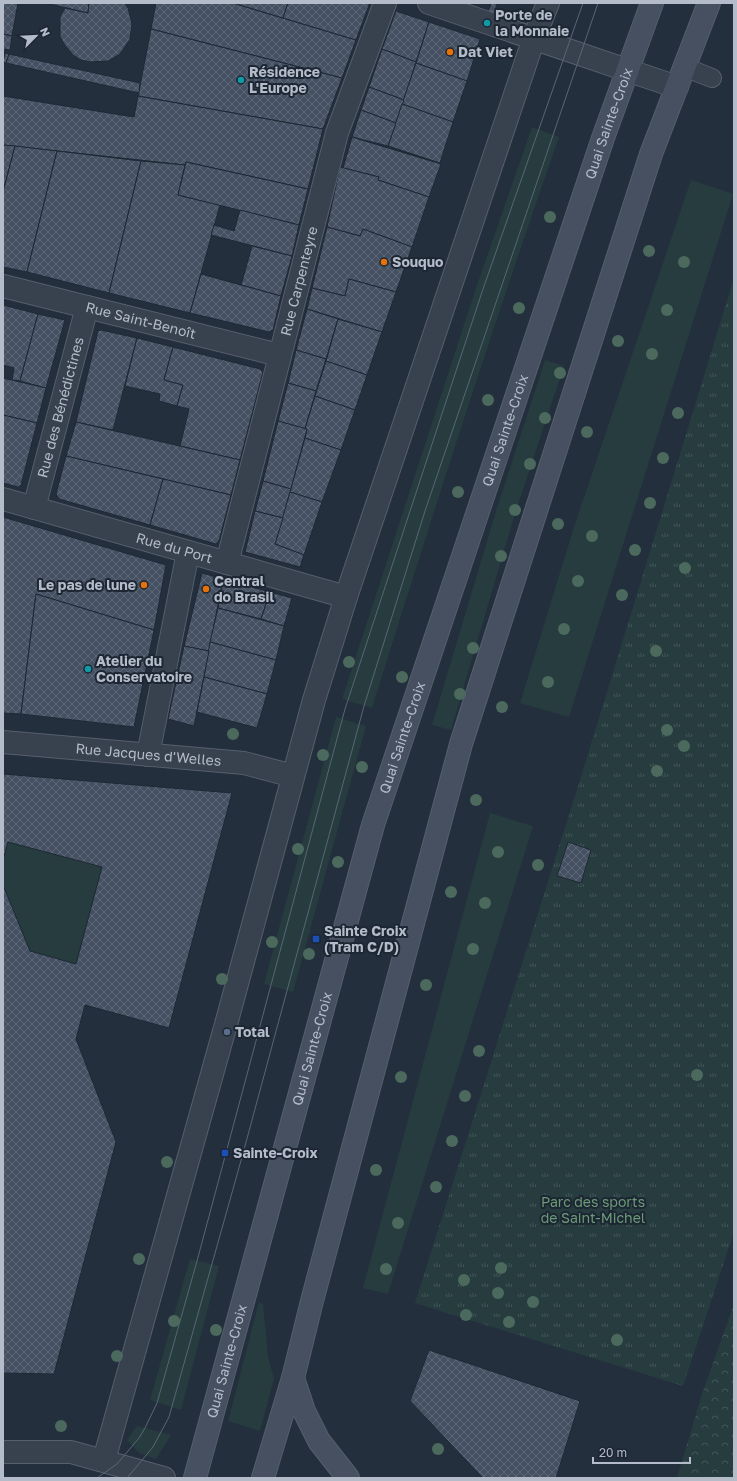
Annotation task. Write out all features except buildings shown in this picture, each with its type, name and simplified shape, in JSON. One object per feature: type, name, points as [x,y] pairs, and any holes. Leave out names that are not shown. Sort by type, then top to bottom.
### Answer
[{"type":"main road","points":[[628,70],[652,3]]},
{"type":"main road","points":[[263,1478],[293,1378],[312,1301],[461,744],[651,154],[708,3]]},
{"type":"main road","name":"Quai Sainte-Croix","points":[[195,1478],[373,825],[603,138],[628,70]]},
{"type":"main road","points":[[293,1378],[304,1411],[319,1441],[348,1478]]},
{"type":"street","name":"Rue Carpenteyre","points":[[227,563],[337,133],[385,3]]},
{"type":"street","points":[[429,3],[628,70]]},
{"type":"street","points":[[104,1460],[226,1025],[293,776],[346,597],[534,38],[548,3]]},
{"type":"street","name":"Quai Sainte-Croix","points":[[628,70],[677,87]]},
{"type":"street","name":"Rue Saint-Benoît","points":[[3,286],[279,356]]},
{"type":"street","name":"Rue des Bénédictines","points":[[34,508],[87,307]]},
{"type":"street","name":"Rue du Port","points":[[3,499],[346,597]]},
{"type":"street","points":[[148,755],[188,552]]},
{"type":"street","name":"Rue Jacques d'Welles","points":[[3,742],[244,763],[293,776]]},
{"type":"street","points":[[3,1452],[71,1452],[164,1478]]},
{"type":"lane","points":[[684,66],[712,78]]},
{"type":"green space","points":[[532,127],[559,137],[463,421],[372,708],[342,699],[476,288]]},
{"type":"green space","points":[[691,180],[733,194],[569,717],[520,703],[574,527]]},
{"type":"green space","name":"Parc des sports de Saint-Michel","points":[[734,278],[734,1232],[683,1386],[415,1303],[580,780]]},
{"type":"green space","points":[[545,360],[564,366],[514,517],[451,730],[432,725],[496,511]]},
{"type":"green space","points":[[336,717],[366,726],[293,992],[264,984]]},
{"type":"green space","points":[[490,813],[533,826],[388,1294],[363,1288]]},
{"type":"green space","points":[[8,842],[102,867],[76,964],[30,951],[3,885],[3,860]]},
{"type":"green space","points":[[190,1259],[219,1266],[181,1410],[150,1400]]},
{"type":"green space","points":[[259,1302],[263,1304],[268,1356],[274,1379],[260,1431],[228,1421]]},
{"type":"green space","points":[[734,1304],[734,1478],[677,1478],[702,1394]]},
{"type":"green space","points":[[137,1426],[171,1435],[156,1459],[139,1453],[127,1440]]},
{"type":"tram line","points":[[97,1478],[117,1464],[139,1438],[157,1403],[197,1261],[345,709],[482,292],[583,3]]},
{"type":"tram line","points":[[127,1478],[153,1447],[169,1417],[242,1157],[364,706],[425,511],[598,3]]},
{"type":"place","name":"Porte de la Monnaie","points":[[487,23]]},
{"type":"place","name":"Dat Viet","points":[[450,52]]},
{"type":"place","name":"Résidence L'Europe","points":[[241,80]]},
{"type":"place","name":"Souquo","points":[[384,262]]},
{"type":"place","name":"Le pas de lune","points":[[144,585]]},
{"type":"place","name":"Central do Brasil","points":[[206,589]]},
{"type":"place","name":"Atelier du Conservatoire","points":[[88,669]]},
{"type":"place","name":"Sainte Croix (Tram C/D)","points":[[316,939]]},
{"type":"place","name":"Total","points":[[227,1032]]},
{"type":"place","name":"Sainte-Croix","points":[[225,1153]]}]
